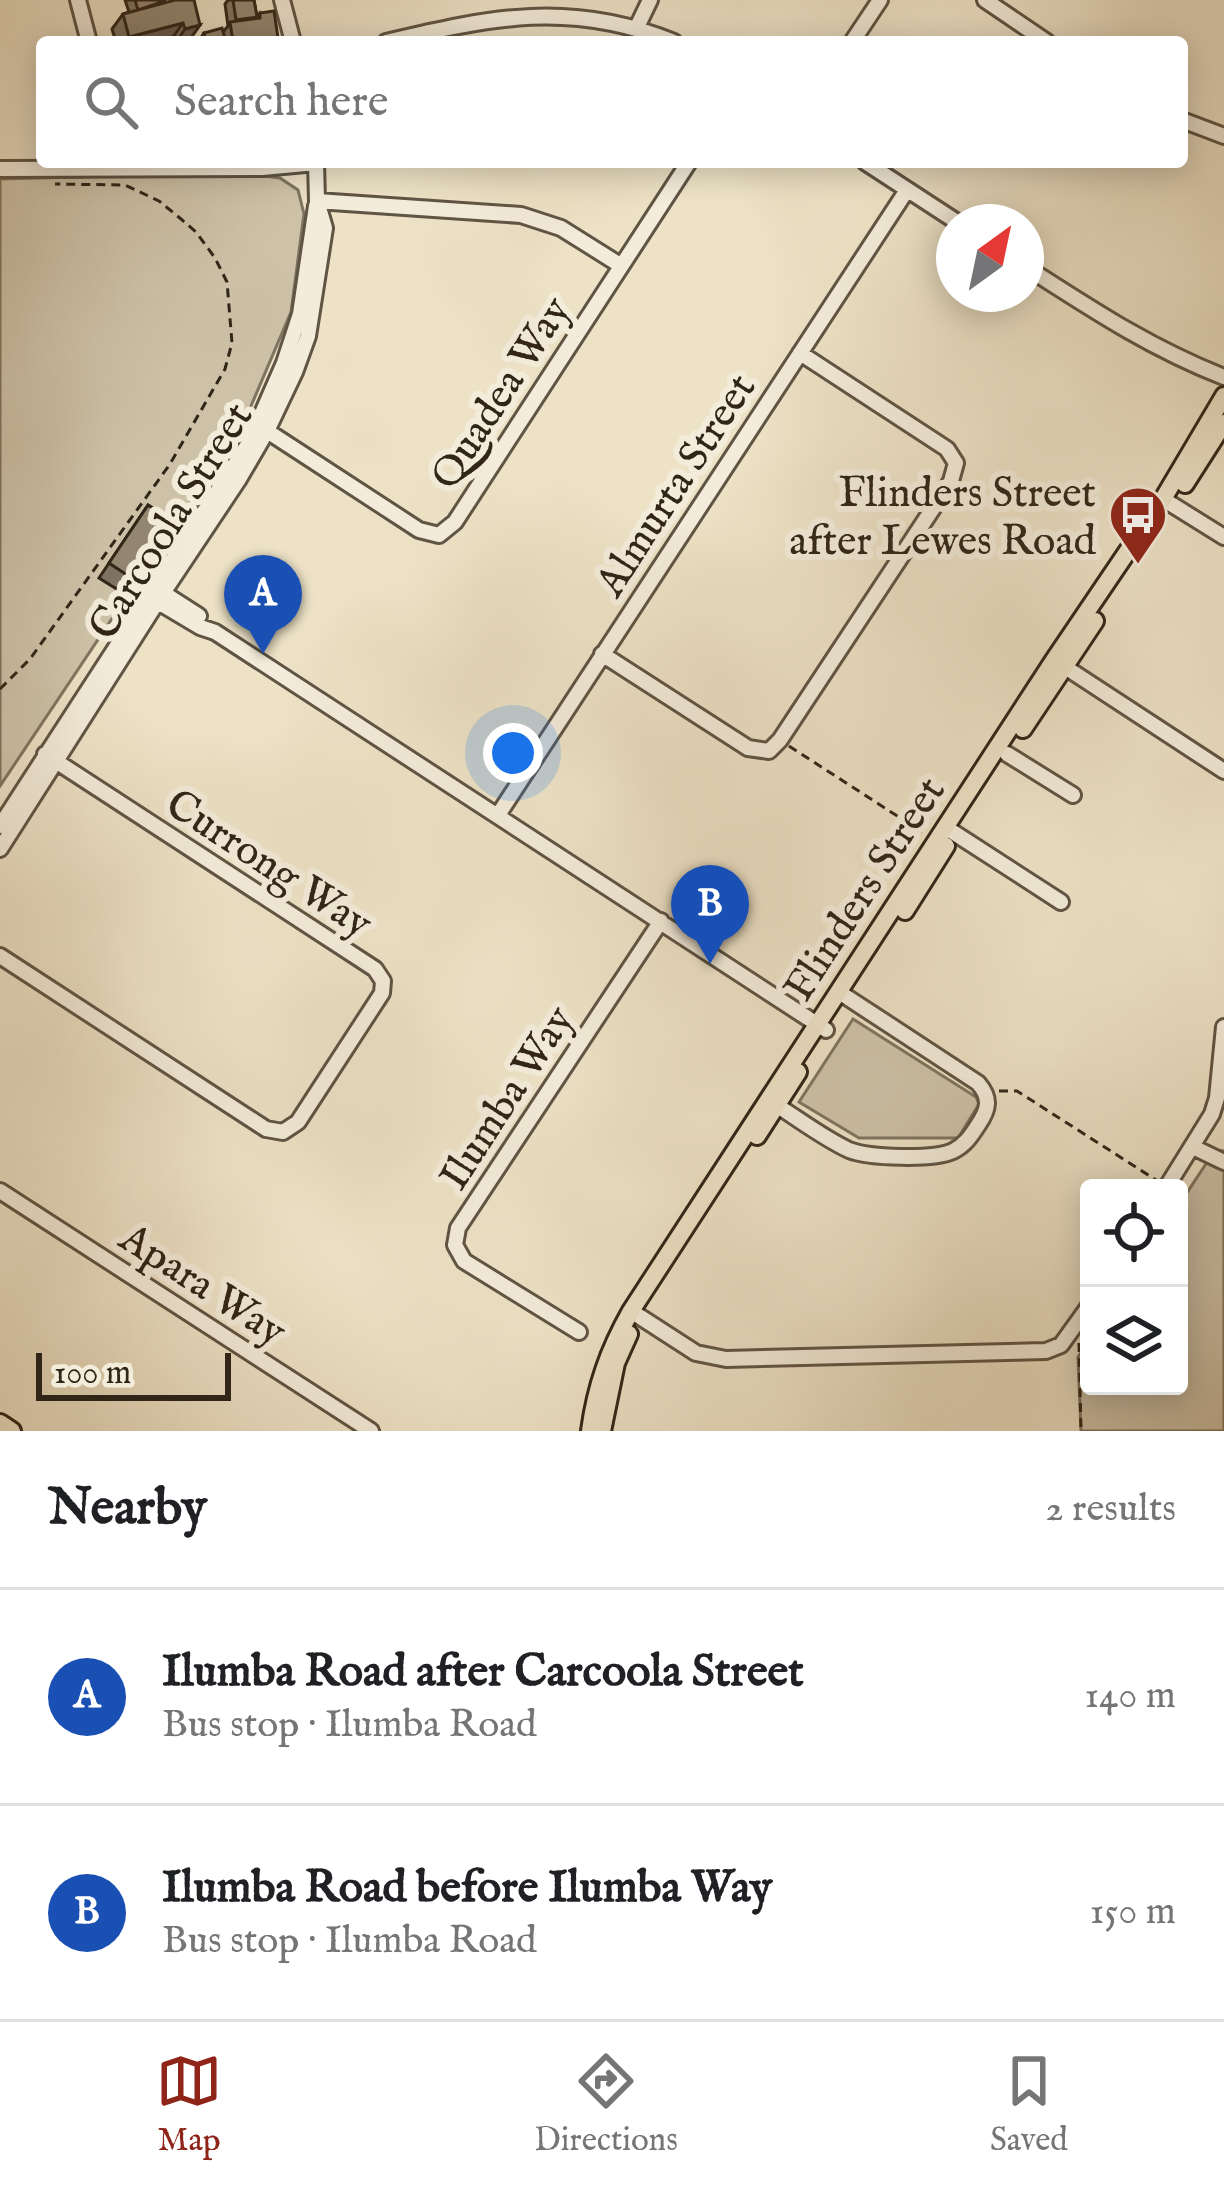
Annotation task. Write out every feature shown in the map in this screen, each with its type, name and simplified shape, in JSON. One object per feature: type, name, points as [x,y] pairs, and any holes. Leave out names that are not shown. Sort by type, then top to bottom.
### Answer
[{"type":"main road","name":"Flinders Street","points":[[1167,501],[1224,396]]},
{"type":"main road","name":"Flinders Street","points":[[590,1431],[609,1348],[1167,501],[1224,423]]},
{"type":"main road","name":"Flinders Street","points":[[950,830],[1007,754],[1060,664]]},
{"type":"main road","name":"Flinders Street","points":[[602,1431],[616,1363],[635,1314]]},
{"type":"main road","points":[[0,1423],[12,1431]]},
{"type":"street","points":[[78,0],[87,36]]},
{"type":"street","points":[[281,0],[290,36]]},
{"type":"street","points":[[638,27],[650,0]]},
{"type":"street","points":[[856,36],[880,0]]},
{"type":"street","points":[[986,0],[1038,36]]},
{"type":"street","points":[[411,36],[486,18],[532,13],[576,14],[660,36]]},
{"type":"street","points":[[1188,121],[1224,136]]},
{"type":"street","points":[[0,169],[36,168]]},
{"type":"street","name":"Carcoola Street","points":[[2,837],[295,373],[308,335],[325,228],[317,200],[316,168]]},
{"type":"street","name":"Quadea Way","points":[[262,428],[419,530],[439,535],[455,522],[685,168]]},
{"type":"street","points":[[874,168],[936,209]]},
{"type":"street","name":"Almurta Street","points":[[498,815],[907,190]]},
{"type":"street","points":[[317,200],[521,215],[561,229],[620,266]]},
{"type":"street","points":[[1044,279],[1126,332],[1224,377]]},
{"type":"street","points":[[602,654],[748,748],[769,751],[780,740],[950,481],[956,464],[947,449],[800,353]]},
{"type":"street","points":[[1167,501],[1224,537]]},
{"type":"street","points":[[156,594],[200,627],[215,632],[822,1027]]},
{"type":"street","points":[[1060,664],[1224,771]]},
{"type":"street","points":[[1007,754],[1066,794]]},
{"type":"street","name":"Currong Way","points":[[0,956],[266,1129],[283,1132],[298,1122],[382,993],[375,969],[51,757]]},
{"type":"street","points":[[950,830],[1061,902]]},
{"type":"street","name":"Ilumba Way","points":[[578,1332],[464,1261],[455,1245],[458,1228],[661,921]]},
{"type":"street","points":[[772,1102],[862,1154],[943,1155],[968,1141],[985,1114],[986,1091],[843,995]]},
{"type":"street","points":[[1172,1179],[1212,1114],[1224,1027]]},
{"type":"street","points":[[1193,1147],[1224,1162]]},
{"type":"street","name":"Apara Way","points":[[0,1191],[371,1431]]},
{"type":"street","points":[[635,1314],[696,1353],[726,1359],[1046,1351],[1061,1345],[1080,1319]]},
{"type":"path","points":[[0,689],[30,659],[170,464],[225,369],[232,344],[227,282],[196,232],[159,201],[125,185],[56,184]]},
{"type":"path","points":[[780,740],[928,837]]},
{"type":"path","points":[[986,1091],[1017,1091],[1152,1179]]},
{"type":"path","points":[[1069,1335],[1080,1344],[1082,1431]]},
{"type":"shaded area","points":[[239,173],[280,178],[298,190],[304,214],[291,312],[245,420],[0,786],[0,179]]},
{"type":"shaded area","points":[[853,1019],[976,1097],[979,1104],[958,1138],[859,1138],[799,1102]]},
{"type":"shaded area","points":[[1215,1150],[1224,1151],[1224,1431],[1081,1431],[1078,1357],[1080,1354],[1080,1395],[1188,1395],[1188,1191]]},
{"type":"building","points":[[135,0],[165,0],[165,1],[138,10]]},
{"type":"building","points":[[175,0],[194,0],[200,25],[185,29],[183,23],[129,36],[123,14]]},
{"type":"building","points":[[233,0],[254,0],[257,17],[236,20]]},
{"type":"building","points":[[274,11],[278,36],[232,36],[230,22],[260,18],[260,13]]},
{"type":"building","points":[[222,28],[224,36],[205,36]]},
{"type":"building","points":[[148,505],[172,521],[133,579],[109,563]]},
{"type":"place","name":"Flinders Street after Lewes Road","points":[[1138,566]]},
{"type":"place","name":"Ilumba Road after Carcoola Street","points":[[263,654]]},
{"type":"place","name":"Ilumba Road before Ilumba Way","points":[[710,964]]}]
